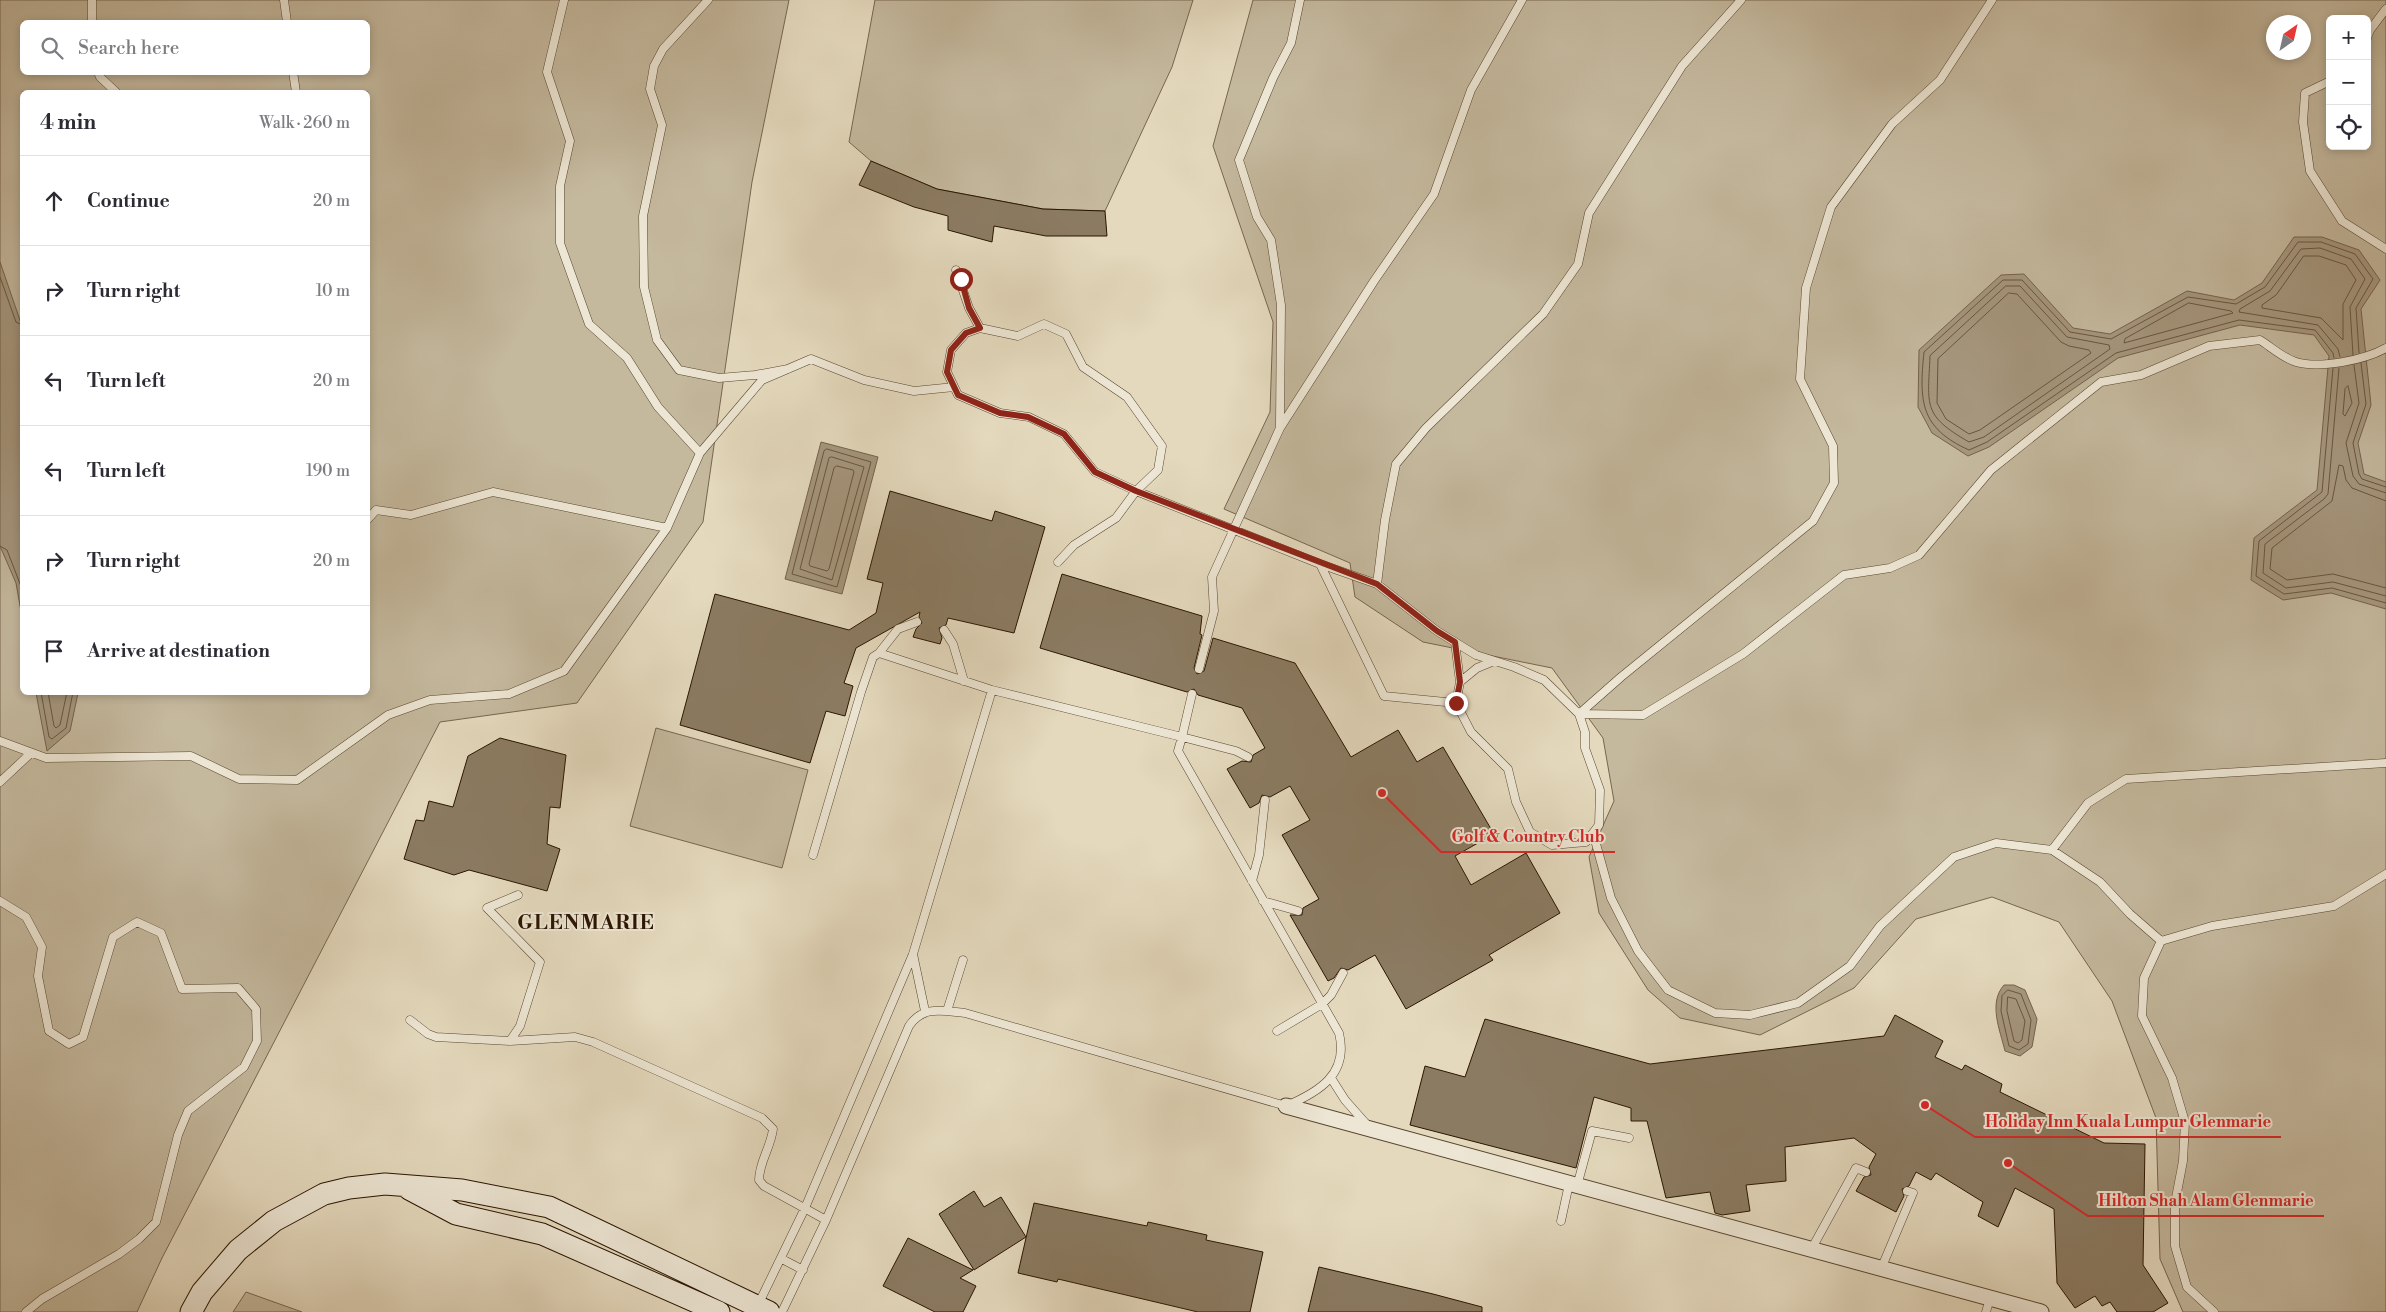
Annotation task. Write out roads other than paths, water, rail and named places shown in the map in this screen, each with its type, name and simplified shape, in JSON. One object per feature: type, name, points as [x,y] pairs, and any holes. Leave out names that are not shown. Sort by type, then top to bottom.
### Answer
[{"type":"street","points":[[1286,1106],[1882,1269],[1988,1305],[2041,1312]]},
{"type":"street","points":[[400,1184],[456,1214],[542,1234],[718,1312]]},
{"type":"street","points":[[191,1312],[202,1292],[238,1250],[274,1221],[324,1194],[349,1188],[400,1184],[462,1190],[549,1207],[761,1310]]},
{"type":"lane","points":[[92,0],[92,20]]},
{"type":"lane","points":[[284,0],[287,20]]},
{"type":"lane","points":[[564,0],[547,72],[570,141],[560,186],[560,243],[589,324],[627,358],[658,407],[700,452]]},
{"type":"lane","points":[[708,0],[663,49],[654,66],[650,90],[662,126],[643,216],[644,287],[657,340],[679,370],[719,378],[756,375],[788,369]]},
{"type":"lane","points":[[1280,428],[1281,305],[1271,240],[1257,217],[1239,160],[1273,78],[1291,43],[1300,0]]},
{"type":"lane","points":[[1199,669],[1214,610],[1212,577],[1280,428],[1374,281],[1434,194],[1472,90],[1522,0]]},
{"type":"lane","points":[[1377,584],[1384,520],[1396,464],[1426,428],[1543,314],[1578,264],[1588,213],[1682,66],[1741,0]]},
{"type":"lane","points":[[1579,714],[1621,677],[1813,521],[1834,483],[1833,446],[1800,379],[1806,288],[1832,207],[1892,124],[1940,80],[1992,0]]},
{"type":"lane","points":[[2371,29],[2386,9]]},
{"type":"lane","points":[[99,75],[114,90]]},
{"type":"lane","points":[[293,75],[296,90]]},
{"type":"lane","points":[[2326,83],[2305,93],[2303,122],[2310,171],[2342,221],[2386,249]]},
{"type":"lane","points":[[956,270],[969,308],[980,328]]},
{"type":"lane","points":[[1058,562],[1074,545],[1116,518],[1136,491],[1158,470],[1162,446],[1127,397],[1083,367],[1066,334],[1044,324],[1018,336],[980,328],[966,333],[951,350],[947,372],[958,395],[1000,413],[1028,417],[1064,434],[1095,472],[1136,491],[1320,564],[1377,584],[1437,631],[1455,642],[1476,655],[1544,680],[1579,714],[1585,732],[1586,748],[1600,790],[1599,825],[1586,842],[1552,845],[1530,832],[1516,802],[1508,770],[1471,732],[1456,703],[1460,682],[1455,642]]},
{"type":"lane","points":[[1579,714],[1643,714],[1743,654],[1844,575],[1890,568],[1919,556],[1991,470],[2101,382],[2141,375],[2209,346],[2260,340],[2295,362],[2316,365],[2372,356],[2386,348]]},
{"type":"lane","points":[[0,741],[46,758],[191,756],[238,778],[297,780],[388,715],[430,700],[509,694],[564,672],[667,528],[700,452],[762,380],[811,359],[864,380],[914,391],[954,387]]},
{"type":"lane","points":[[370,516],[376,510],[411,515],[493,492],[667,528]]},
{"type":"lane","points":[[1320,564],[1384,696],[1456,703]]},
{"type":"lane","points":[[813,855],[873,657],[898,629],[917,622]]},
{"type":"lane","points":[[944,630],[953,644],[964,681]]},
{"type":"lane","points":[[879,652],[992,690],[1236,751],[1248,757]]},
{"type":"lane","points":[[1460,682],[1477,668],[1494,661]]},
{"type":"lane","points":[[761,1310],[913,954],[992,690]]},
{"type":"lane","points":[[782,1312],[826,1220],[909,1026],[916,1016],[925,1012],[965,1013],[1286,1106],[1312,1095],[1331,1078],[1339,1059],[1341,1043],[1338,1033],[1178,751],[1192,694]]},
{"type":"lane","points":[[0,782],[31,753]]},
{"type":"lane","points":[[2052,850],[2088,803],[2126,779],[2386,763]]},
{"type":"lane","points":[[1252,881],[1260,847],[1265,800]]},
{"type":"lane","points":[[1593,833],[1611,898],[1638,951],[1668,990],[1715,1013],[1750,1015],[1798,1003],[1850,966],[1880,926],[1954,857],[1996,843],[2052,850],[2100,882],[2130,914],[2161,941]]},
{"type":"lane","points":[[2214,1312],[2187,1287],[2175,1246],[2175,1203],[2183,1161],[2186,1122],[2172,1078],[2142,1016],[2144,978],[2161,941],[2212,926],[2334,906],[2386,874]]},
{"type":"lane","points":[[510,1041],[520,1026],[540,962],[487,908],[518,895]]},
{"type":"lane","points":[[1263,900],[1298,911]]},
{"type":"lane","points":[[0,901],[26,917],[42,947],[38,976],[49,1031],[69,1044],[84,1037],[113,938],[137,922],[160,933],[182,989],[238,988],[256,1009],[257,1041],[244,1067],[188,1111],[178,1135],[156,1222],[140,1239],[119,1254],[42,1299],[26,1312]]},
{"type":"lane","points":[[913,954],[925,1012]]},
{"type":"lane","points":[[947,1012],[963,960]]},
{"type":"lane","points":[[1277,1031],[1322,1004],[1332,994],[1343,973]]},
{"type":"lane","points":[[410,1020],[436,1037],[510,1041],[568,1036],[593,1042],[762,1118],[773,1129],[772,1140],[759,1171],[759,1180],[764,1186],[826,1220]]},
{"type":"lane","points":[[1331,1078],[1345,1100],[1373,1131]]},
{"type":"lane","points":[[1562,1221],[1592,1132],[1629,1138]]},
{"type":"lane","points":[[1811,1250],[1856,1168],[1866,1172]]},
{"type":"lane","points":[[1882,1269],[1913,1193],[1907,1191]]},
{"type":"lane","points":[[782,1259],[802,1270]]},
{"type":"water","points":[[2294,237],[2322,237],[2359,250],[2380,280],[2361,309],[2371,405],[2358,443],[2364,474],[2386,482],[2386,609],[2331,593],[2283,600],[2251,580],[2254,538],[2317,490],[2329,356],[2314,335],[2240,325],[2118,358],[1989,447],[1968,456],[1932,433],[1918,407],[1919,350],[2001,275],[2024,274],[2073,328],[2110,334],[2187,291],[2234,300],[2262,283]]},
{"type":"water","points":[[0,262],[20,320],[20,606],[16,583],[0,546]]},
{"type":"water","points":[[821,442],[878,457],[842,594],[785,579]]},
{"type":"water","points":[[36,695],[78,695],[70,731],[47,751]]},
{"type":"water","points":[[2004,985],[2014,985],[2025,990],[2037,1019],[2032,1047],[2020,1056],[2005,1051],[1998,1026],[1997,1000],[1999,992]]},
{"type":"place","name":"Golf & Country Club","points":[[1382,793]]},
{"type":"place","name":"Holiday Inn Kuala Lumpur Glenmarie","points":[[1925,1105]]},
{"type":"place","name":"Hilton Shah Alam Glenmarie","points":[[2008,1163]]},
{"type":"district","name":"GLENMARIE","points":[[586,923]]}]
